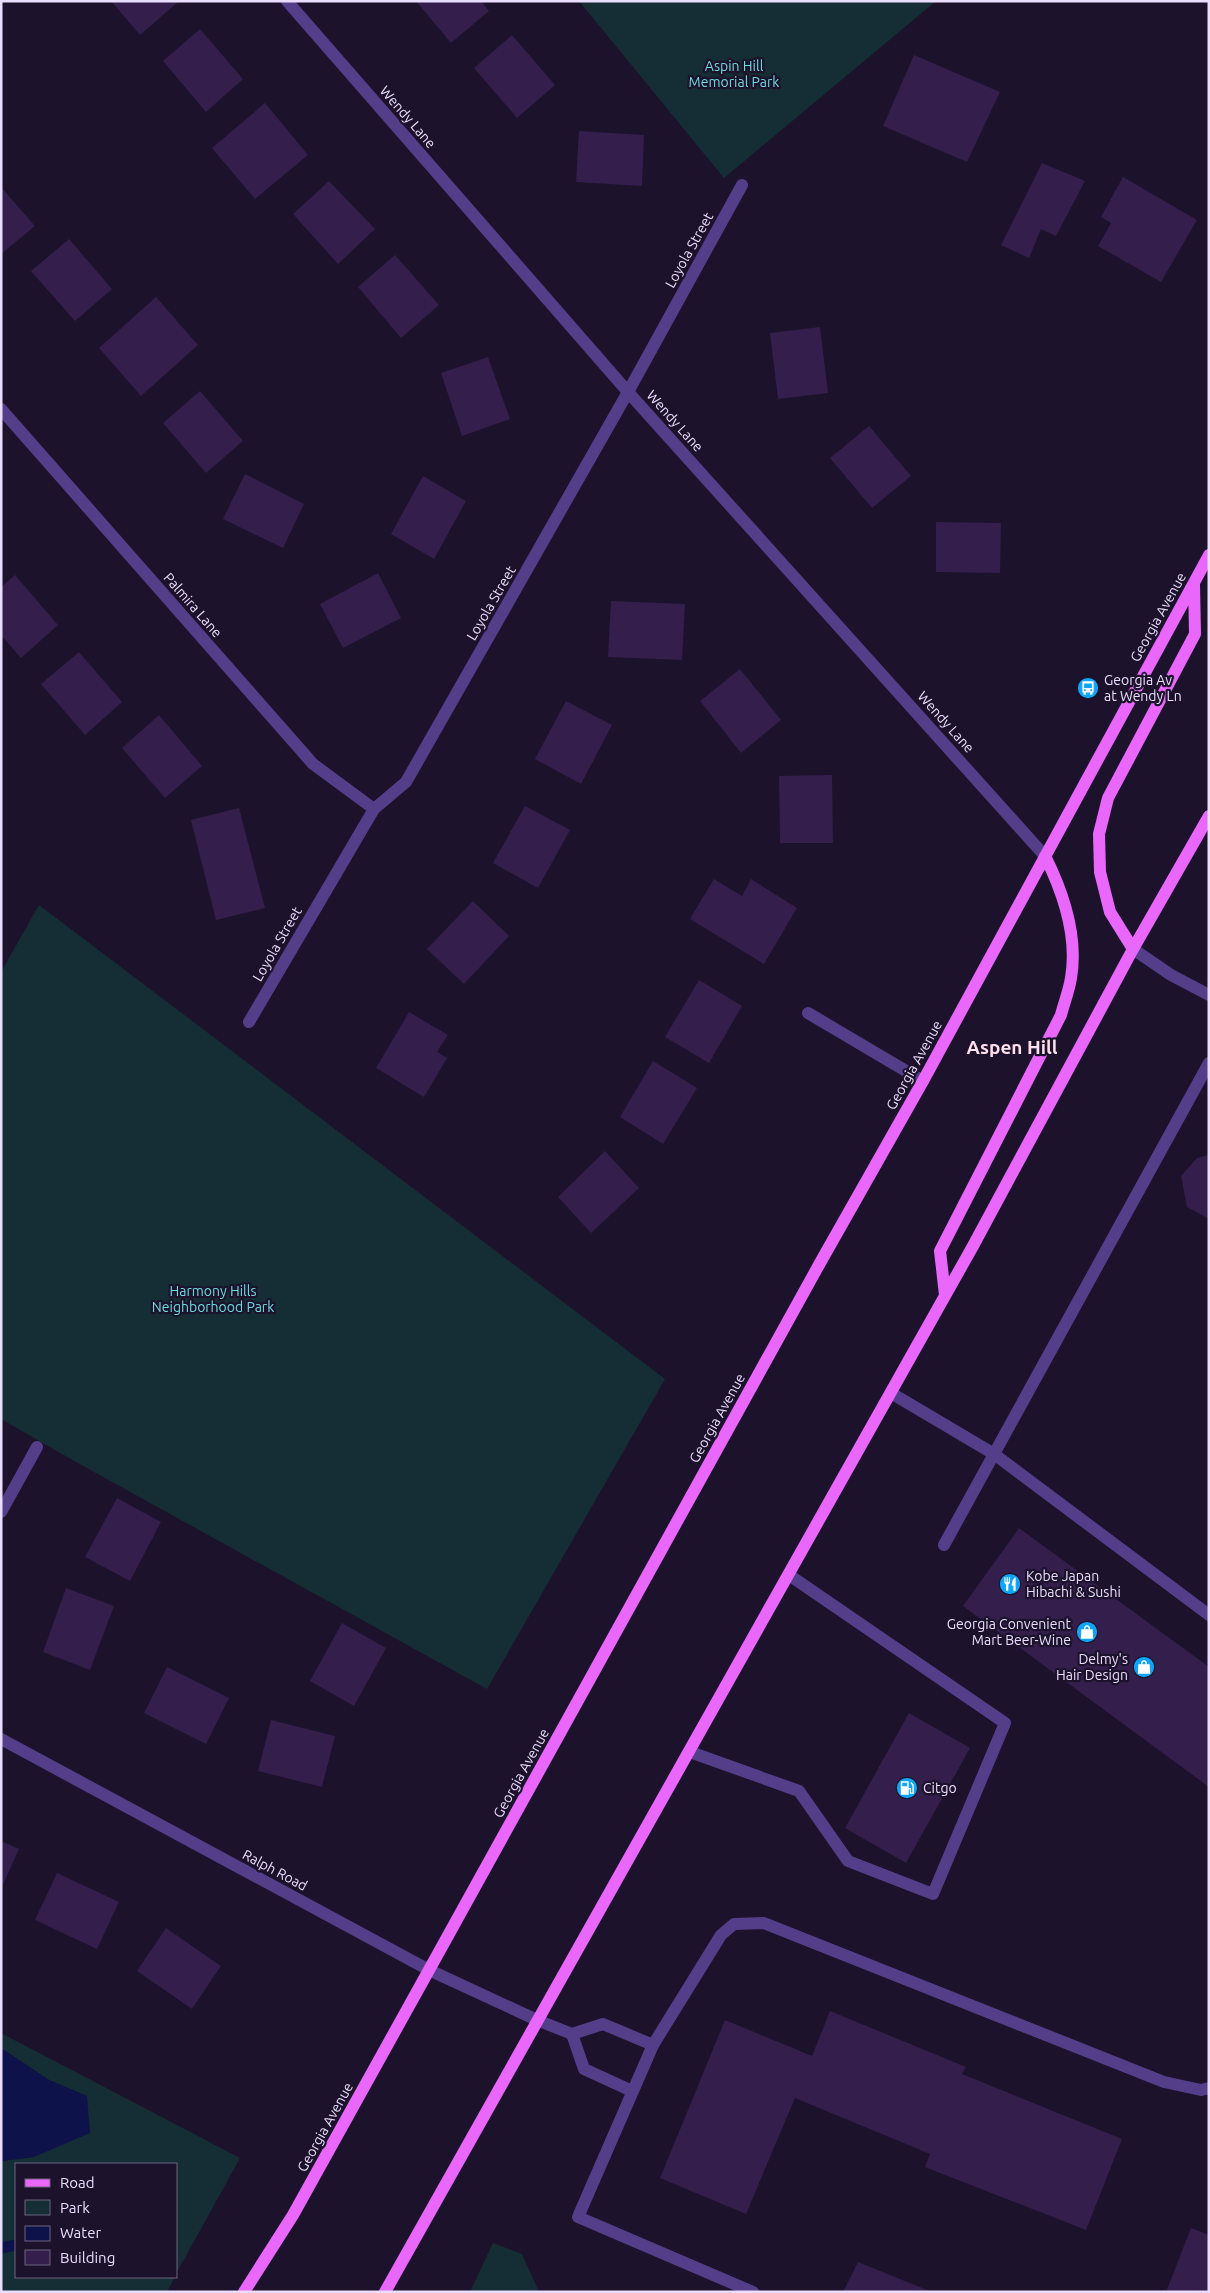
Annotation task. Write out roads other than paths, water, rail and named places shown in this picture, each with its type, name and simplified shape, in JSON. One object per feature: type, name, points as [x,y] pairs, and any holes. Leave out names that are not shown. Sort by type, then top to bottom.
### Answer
[{"type":"main road","name":"Georgia Avenue","points":[[244,2292],[293,2215],[810,1280],[923,1081],[1209,555]]},
{"type":"main road","points":[[1134,948],[1110,912],[1100,872],[1099,834],[1108,798],[1195,634],[1194,583]]},
{"type":"main road","points":[[385,2292],[891,1393],[1134,948],[1209,816]]},
{"type":"main road","points":[[945,1296],[940,1251],[1061,1015],[1071,977],[1072,944],[1067,916],[1058,882],[1045,856]]},
{"type":"street","name":"Wendy Lane","points":[[287,1],[628,392],[1045,856]]},
{"type":"street","name":"Loyola Street","points":[[249,1022],[374,808],[406,782],[628,392],[742,185]]},
{"type":"street","name":"Palmira Lane","points":[[1,409],[313,764],[374,808]]},
{"type":"street","points":[[1134,948],[1171,975],[1209,995]]},
{"type":"street","points":[[808,1013],[923,1081]]},
{"type":"street","points":[[944,1546],[1209,1063]]},
{"type":"street","points":[[891,1393],[994,1454],[1209,1615]]},
{"type":"street","points":[[1,1512],[37,1447]]},
{"type":"street","points":[[690,1752],[799,1791],[848,1861],[933,1894],[1005,1722],[789,1575]]},
{"type":"street","name":"Ralph Road","points":[[1,1740],[429,1970],[537,2020],[572,2034]]},
{"type":"street","points":[[753,2292],[578,2217],[653,2045],[721,1935],[734,1924],[764,1922],[1164,2082],[1201,2090],[1209,2088]]},
{"type":"street","points":[[632,2091],[584,2069],[572,2034],[603,2024],[653,2045]]},
{"type":"water","points":[[1,2048],[49,2080],[87,2096],[90,2133],[34,2157],[1,2161]]},
{"type":"waterway","points":[[1,2248],[15,2245]]},
{"type":"place","name":"Georgia Av at Wendy Ln","points":[[1088,688]]},
{"type":"place","name":"Kobe Japan Hibachi & Sushi","points":[[1010,1584]]},
{"type":"place","name":"Georgia Convenient Mart Beer-Wine","points":[[1087,1632]]},
{"type":"place","name":"Delmy's Hair Design","points":[[1144,1667]]},
{"type":"place","name":"Citgo","points":[[907,1788]]},
{"type":"district","name":"Aspen Hill","points":[[1012,1047]]},
{"type":"park label","name":"Aspin Hill Memorial Park","points":[[734,74]]},
{"type":"park label","name":"Harmony Hills Neighborhood Park","points":[[213,1299]]}]
